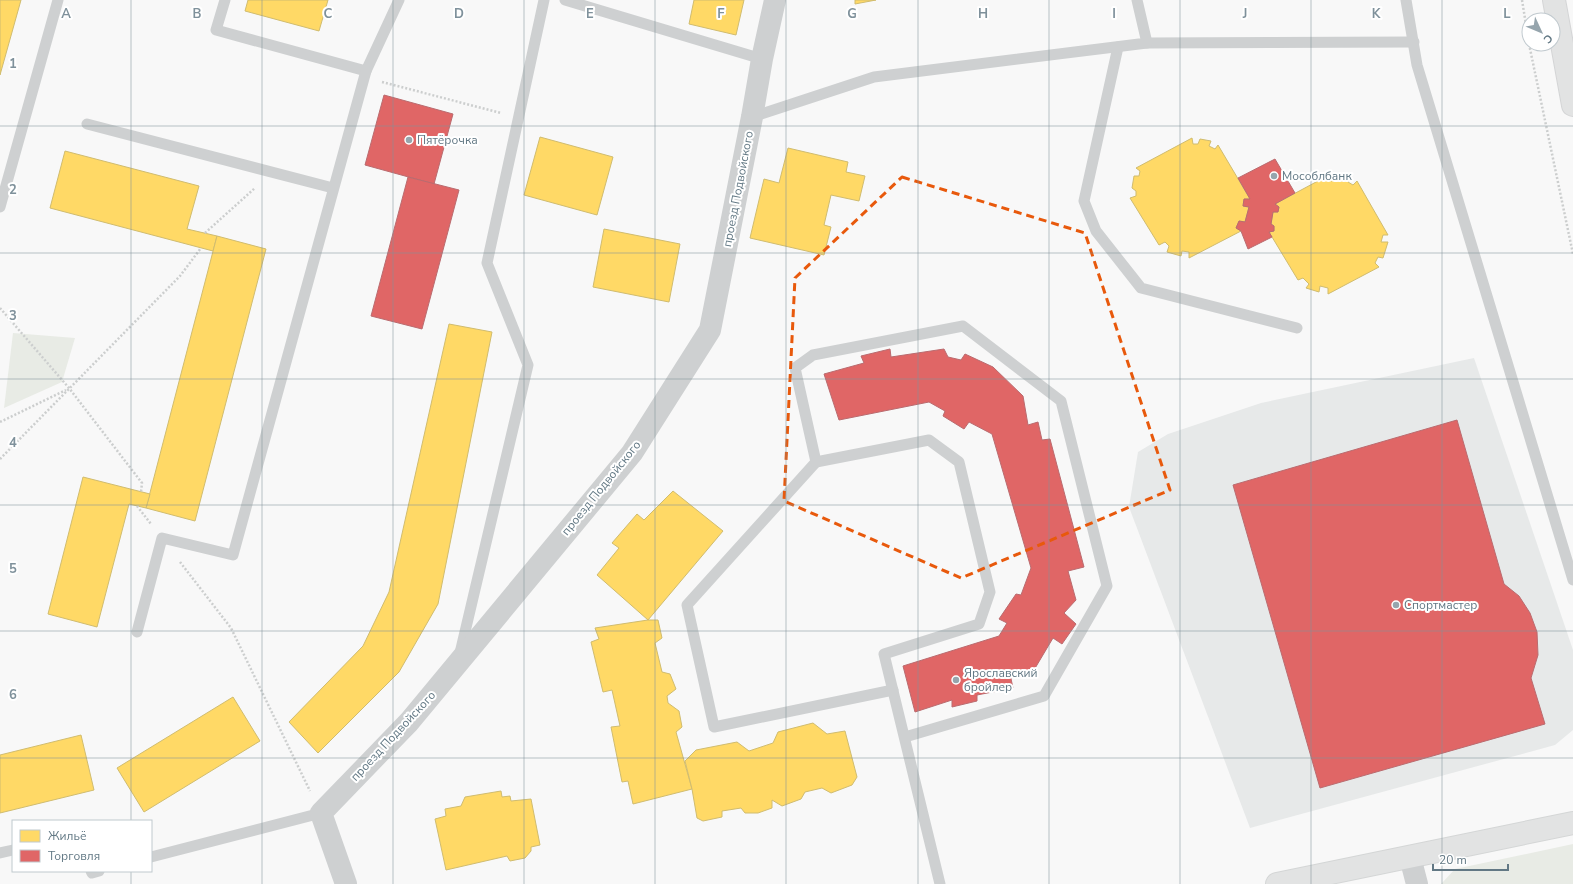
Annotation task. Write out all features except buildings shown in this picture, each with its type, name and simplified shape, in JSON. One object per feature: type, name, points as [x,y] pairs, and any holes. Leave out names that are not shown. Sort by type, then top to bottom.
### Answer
[{"type":"street","name":"проезд Подвойского","points":[[321,813],[409,722],[632,452],[710,330],[762,59],[775,0]]},
{"type":"street","points":[[1554,0],[1573,105]]},
{"type":"street","points":[[321,813],[346,884]]},
{"type":"street","points":[[1277,884],[1573,823]]},
{"type":"street","points":[[1410,857],[1417,884]]},
{"type":"lane","points":[[0,207],[58,0]]},
{"type":"lane","points":[[225,0],[216,30],[366,71]]},
{"type":"lane","points":[[137,632],[162,538],[233,555],[366,71],[399,0]]},
{"type":"lane","points":[[458,663],[528,365],[487,263],[544,0]]},
{"type":"lane","points":[[564,0],[762,59]]},
{"type":"lane","points":[[1137,0],[1147,43]]},
{"type":"lane","points":[[1406,0],[1417,65],[1573,580]]},
{"type":"lane","points":[[752,117],[874,77],[1147,43],[1414,42]]},
{"type":"lane","points":[[1118,47],[1084,201],[1096,231],[1141,288],[1297,328]]},
{"type":"lane","points":[[87,124],[333,188]]},
{"type":"lane","points":[[816,462],[795,368],[813,355],[963,326],[1061,401],[1107,586],[1044,696],[905,737]]},
{"type":"lane","points":[[893,690],[714,727],[687,605],[816,462],[929,440],[960,462],[990,592],[979,624],[884,654],[905,737],[940,884]]},
{"type":"lane","points":[[152,857],[321,813]]},
{"type":"lane","points":[[0,853],[12,850]]},
{"type":"path","points":[[1522,0],[1524,12]]},
{"type":"path","points":[[1531,52],[1573,254]]},
{"type":"path","points":[[380,82],[519,118]]},
{"type":"path","points":[[206,233],[272,172]]},
{"type":"path","points":[[0,459],[180,276],[201,248]]},
{"type":"path","points":[[0,308],[69,388],[142,483],[140,492]]},
{"type":"path","points":[[0,422],[69,388]]},
{"type":"path","points":[[137,506],[231,628],[321,813]]},
{"type":"highlighted area","points":[[902,177],[1085,233],[1170,490],[961,578],[784,501],[795,278]]},
{"type":"shaded area","points":[[13,333],[75,338],[62,382],[4,408]]},
{"type":"shaded area","points":[[1474,358],[1573,650],[1573,730],[1555,745],[1250,828],[1129,507],[1138,452],[1168,434],[1261,403]]},
{"type":"shaded area","points":[[1573,844],[1573,884],[1441,884],[1455,869]]},
{"type":"place","name":"Пятёрочка","points":[[409,140]]},
{"type":"place","name":"Мособлбанк","points":[[1274,176]]},
{"type":"place","name":"Спортмастер","points":[[1396,605]]},
{"type":"place","name":"Ярославский бройлер","points":[[956,680]]}]
